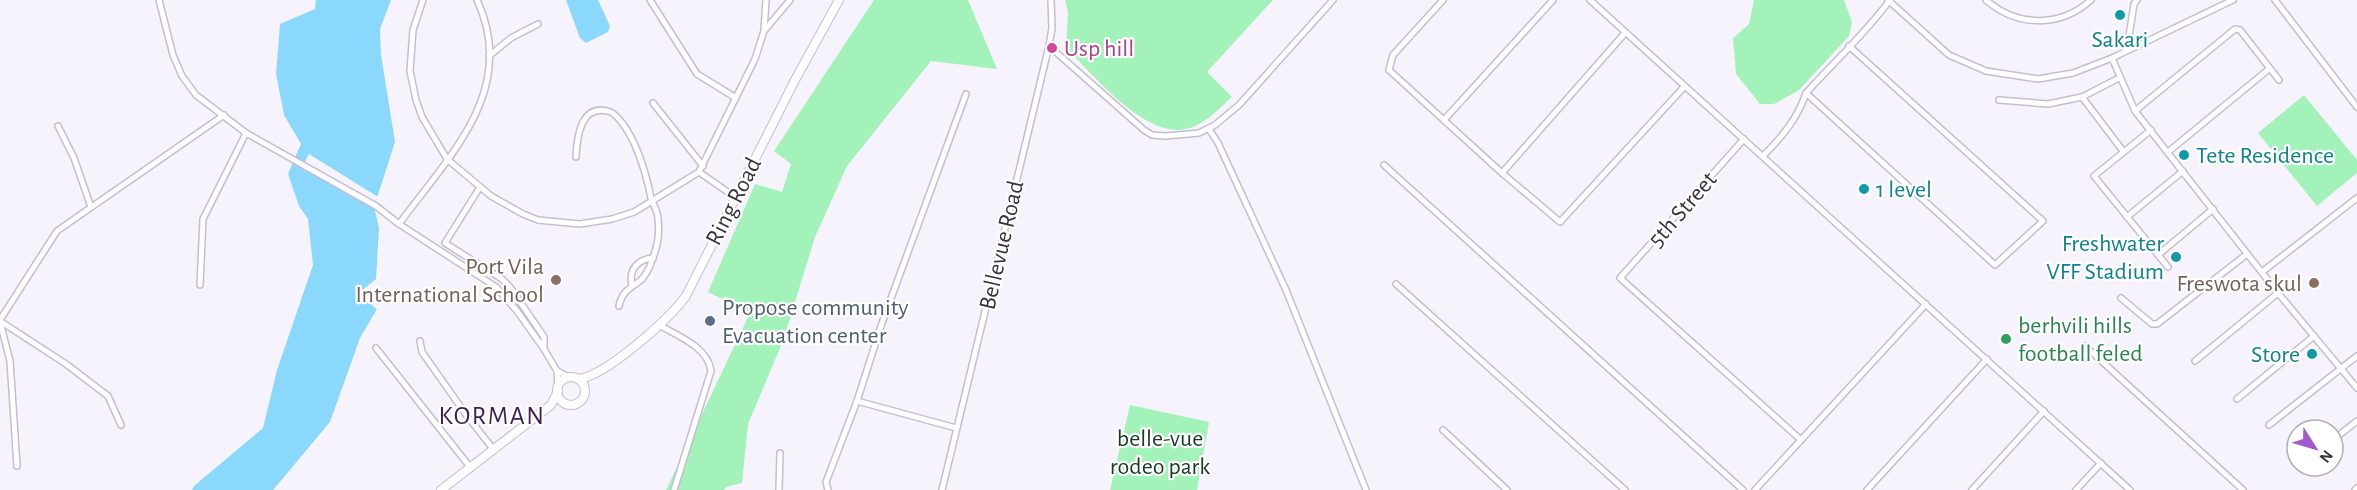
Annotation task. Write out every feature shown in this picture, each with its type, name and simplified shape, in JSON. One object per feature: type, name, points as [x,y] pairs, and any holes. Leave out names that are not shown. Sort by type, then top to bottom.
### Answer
[{"type":"main road","name":"Ring Road","points":[[585,390],[595,375],[659,325],[686,296],[735,197],[839,0]]},
{"type":"main road","name":"Ring Road","points":[[579,379],[595,375]]},
{"type":"main road","points":[[441,490],[551,405],[558,389],[569,377],[579,379],[585,390],[584,398],[579,403],[551,405]]},
{"type":"main road","points":[[558,389],[560,399],[566,404]]},
{"type":"street","points":[[159,0],[173,55],[182,76],[196,95],[246,133],[376,206],[399,224],[495,286],[510,302],[557,371],[558,389]]},
{"type":"street","points":[[423,0],[413,30],[410,71],[422,117],[447,159],[502,203],[527,216],[580,225],[634,212],[651,199],[699,172],[755,59],[764,31],[766,0]]},
{"type":"street","points":[[399,224],[471,125],[480,109],[488,78],[490,46],[488,30],[477,0]]},
{"type":"street","points":[[650,0],[698,74],[736,98]]},
{"type":"street","points":[[764,31],[790,0]]},
{"type":"street","name":"Bellevue Road","points":[[942,490],[1049,46],[1052,28],[1051,0]]},
{"type":"street","points":[[1049,46],[1138,126],[1152,135],[1193,134],[1209,129],[1239,105],[1333,0]]},
{"type":"street","points":[[1443,0],[1393,55],[1389,70],[1502,173],[1560,222],[1684,87]]},
{"type":"street","points":[[1444,120],[1553,0]]},
{"type":"street","points":[[1590,0],[2130,490]]},
{"type":"street","points":[[1763,156],[1784,134],[1802,106],[1806,93],[1869,26],[1889,0],[1949,55],[1986,71],[2038,79],[2073,73],[2112,58],[2233,0]]},
{"type":"street","points":[[1986,0],[2013,17],[2043,21],[2067,15],[2091,0]]},
{"type":"street","points":[[2275,0],[2357,107]]},
{"type":"street","points":[[2127,49],[2135,1]]},
{"type":"street","points":[[489,56],[511,38],[538,24]]},
{"type":"street","points":[[2135,111],[2235,29],[2240,30],[2279,80]]},
{"type":"street","points":[[1502,173],[1625,33]]},
{"type":"street","points":[[1806,93],[1995,265],[2043,221],[1849,46]]},
{"type":"street","points":[[2112,58],[2135,111],[2278,293],[2357,388]]},
{"type":"street","points":[[2168,152],[2269,69]]},
{"type":"street","points":[[2000,100],[2048,104],[2082,97],[2119,78]]},
{"type":"street","points":[[828,490],[826,482],[966,94]]},
{"type":"street","points":[[2082,97],[2123,151]]},
{"type":"street","points":[[653,103],[702,166]]},
{"type":"street","points":[[576,157],[579,131],[585,118],[595,111],[611,112],[617,116],[630,136],[650,185],[651,199],[657,210],[659,235],[653,258],[643,278],[636,285],[627,289],[618,306]]},
{"type":"street","points":[[17,466],[10,361],[0,321],[57,231],[224,116]]},
{"type":"street","points":[[58,126],[74,158],[91,207]]},
{"type":"street","points":[[1209,129],[1218,143],[1286,290],[1366,490]]},
{"type":"street","points":[[2151,130],[2094,176],[2168,267]]},
{"type":"street","points":[[200,285],[203,219],[246,133]]},
{"type":"street","name":"5th Street","points":[[1744,139],[1620,278],[1801,440]]},
{"type":"street","points":[[1384,165],[1743,490]]},
{"type":"street","points":[[2127,217],[2183,171]]},
{"type":"street","points":[[699,172],[735,197]]},
{"type":"street","points":[[480,187],[445,243],[502,279],[544,337],[543,349]]},
{"type":"street","points":[[2262,272],[2357,198]]},
{"type":"street","points":[[2158,255],[2214,209]]},
{"type":"street","points":[[445,254],[451,247]]},
{"type":"street","points":[[2121,298],[2152,324],[2157,324],[2247,254]]},
{"type":"street","points":[[632,285],[631,276],[636,266],[641,261],[653,258]]},
{"type":"street","points":[[469,269],[471,259]]},
{"type":"street","points":[[481,277],[486,268]]},
{"type":"street","points":[[495,286],[502,279]]},
{"type":"street","points":[[1396,284],[1625,490]]},
{"type":"street","points":[[2195,361],[2278,293]]},
{"type":"street","points":[[510,302],[517,297]]},
{"type":"street","points":[[1755,490],[1926,304]]},
{"type":"street","points":[[0,321],[66,364],[108,396],[121,424]]},
{"type":"street","points":[[659,325],[702,352],[709,360],[711,371],[674,490]]},
{"type":"street","points":[[2237,399],[2314,336]]},
{"type":"street","points":[[420,341],[422,352],[494,450]]},
{"type":"street","points":[[2085,346],[2243,490]]},
{"type":"street","points":[[376,348],[470,467]]},
{"type":"street","points":[[2269,425],[2357,356]]},
{"type":"street","points":[[1867,490],[1987,359]]},
{"type":"street","points":[[557,371],[569,377]]},
{"type":"street","points":[[857,401],[956,428]]},
{"type":"street","points":[[1972,490],[2044,411]]},
{"type":"street","points":[[2345,430],[2357,421]]},
{"type":"street","points":[[1443,430],[1507,490]]},
{"type":"street","points":[[779,490],[780,453]]},
{"type":"street","points":[[2076,490],[2101,464]]},
{"type":"green space","points":[[874,0],[968,0],[997,69],[931,61],[847,166],[815,237],[783,341],[748,424],[742,483],[726,487],[724,490],[666,490],[750,313],[708,292],[755,184],[782,192],[791,164],[774,151]]},
{"type":"green space","points":[[1065,0],[1273,0],[1207,72],[1232,97],[1202,122],[1190,128],[1173,130],[1156,125],[1139,116],[1122,103],[1066,48],[1068,13]]},
{"type":"green space","points":[[1754,0],[1844,0],[1852,22],[1849,36],[1799,90],[1774,104],[1760,104],[1736,74],[1733,38],[1749,24]]},
{"type":"green space","points":[[2304,95],[2357,160],[2357,173],[2317,206],[2258,133]]},
{"type":"green space","name":"belle-vue rodeo park","points":[[1130,405],[1209,422],[1197,490],[1110,490]]},
{"type":"water","points":[[316,0],[391,0],[380,29],[381,55],[395,142],[374,207],[379,228],[376,279],[358,294],[377,309],[360,338],[330,422],[273,490],[192,490],[263,428],[277,370],[313,265],[308,219],[299,206],[288,174],[301,144],[284,115],[276,74],[280,24],[315,9]]},
{"type":"water","points":[[566,0],[598,0],[610,26],[608,32],[586,43],[580,38]]},
{"type":"pier","points":[[309,154],[378,197],[371,207],[303,165]]},
{"type":"place","name":"Sakari","points":[[2120,15]]},
{"type":"place","name":"Usp hill","points":[[1052,48]]},
{"type":"place","name":"Tete Residence","points":[[2184,155]]},
{"type":"place","name":"1 level","points":[[1864,189]]},
{"type":"place","name":"Freshwater VFF Stadium","points":[[2176,257]]},
{"type":"place","name":"Port Vila International School","points":[[556,280]]},
{"type":"place","name":"Freswota skul","points":[[2314,283]]},
{"type":"place","name":"Propose community Evacuation center","points":[[710,321]]},
{"type":"place","name":"berhvili hills football feled","points":[[2006,339]]},
{"type":"place","name":"Store","points":[[2312,354]]},
{"type":"district","name":"KORMAN","points":[[492,415]]}]
